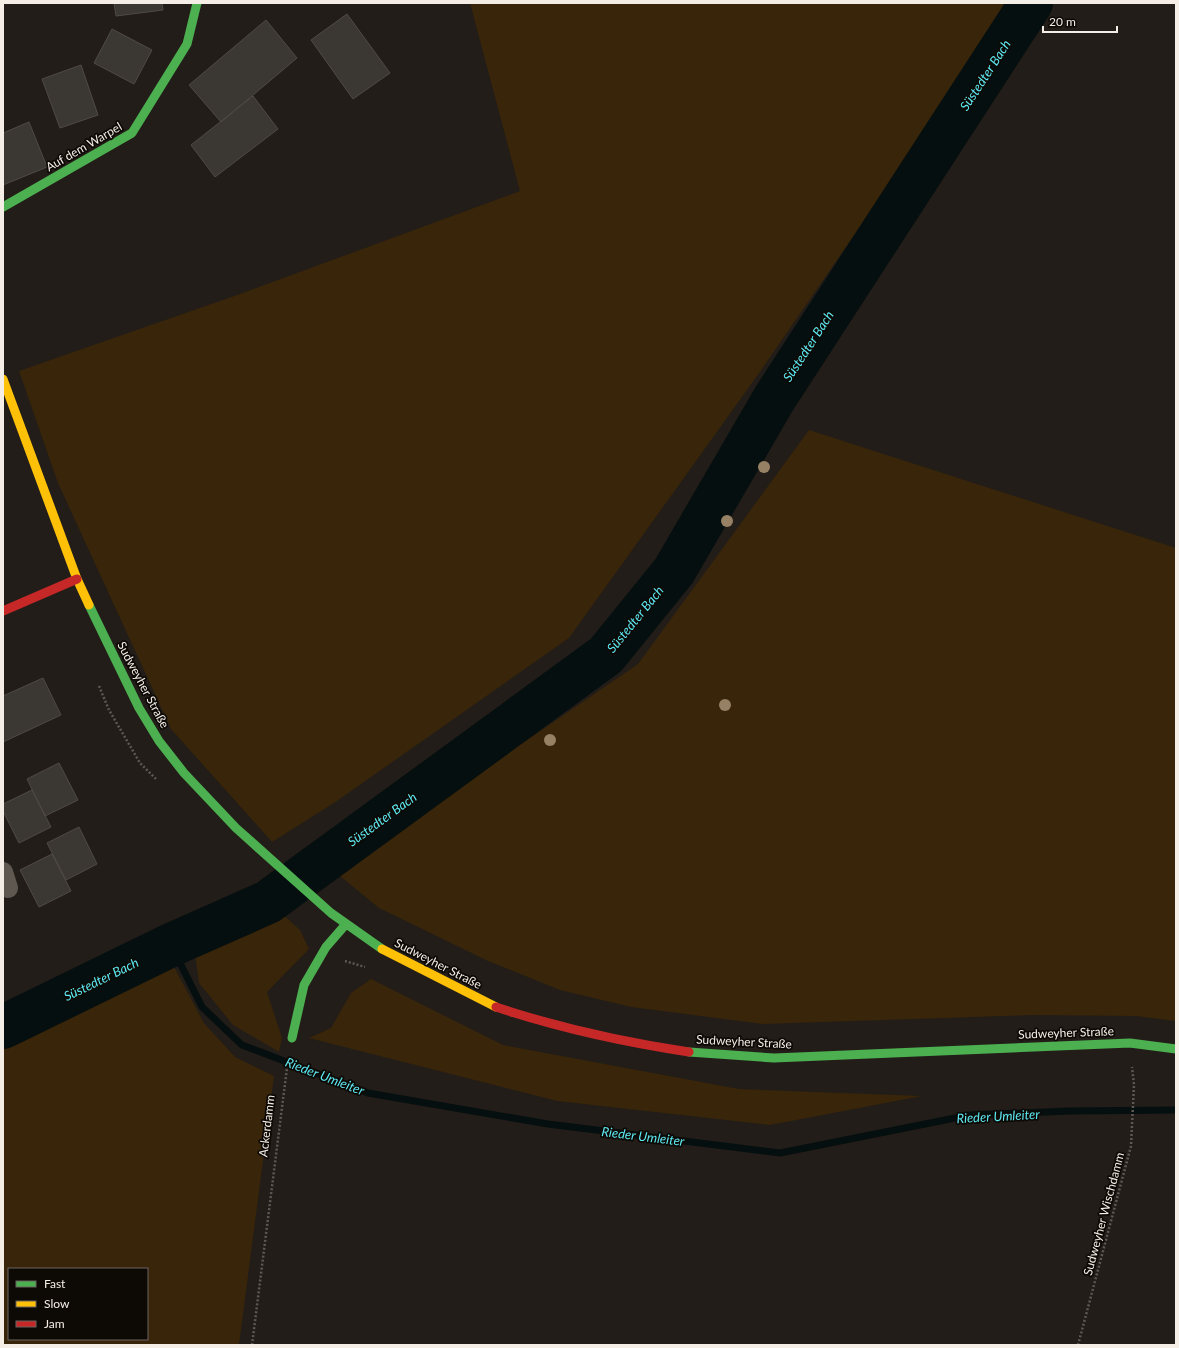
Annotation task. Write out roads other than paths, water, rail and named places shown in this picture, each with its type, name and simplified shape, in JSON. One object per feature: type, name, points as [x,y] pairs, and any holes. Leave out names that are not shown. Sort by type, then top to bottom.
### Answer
[{"type":"street","name":"Auf dem Warpel","points":[[3,208],[132,133],[187,44],[197,3]]},
{"type":"street","name":"Sudweyher Straße","points":[[3,379],[77,579],[139,708],[159,741],[184,773],[236,828],[330,913],[389,954],[495,1007],[547,1024],[629,1043],[702,1054],[774,1058],[1130,1043],[1176,1049]]},
{"type":"street","points":[[3,611],[77,579]]},
{"type":"street","points":[[292,1038],[304,985],[326,947],[346,924]]},
{"type":"waterway","name":"Süstedter Bach","points":[[3,1027],[171,945],[268,902],[606,655],[674,571],[774,399],[1031,3]]},
{"type":"waterway","name":"Rieder Umleiter","points":[[171,945],[202,1007],[242,1045],[368,1093],[548,1124],[780,1153],[970,1115],[1069,1111],[1176,1110]]}]
